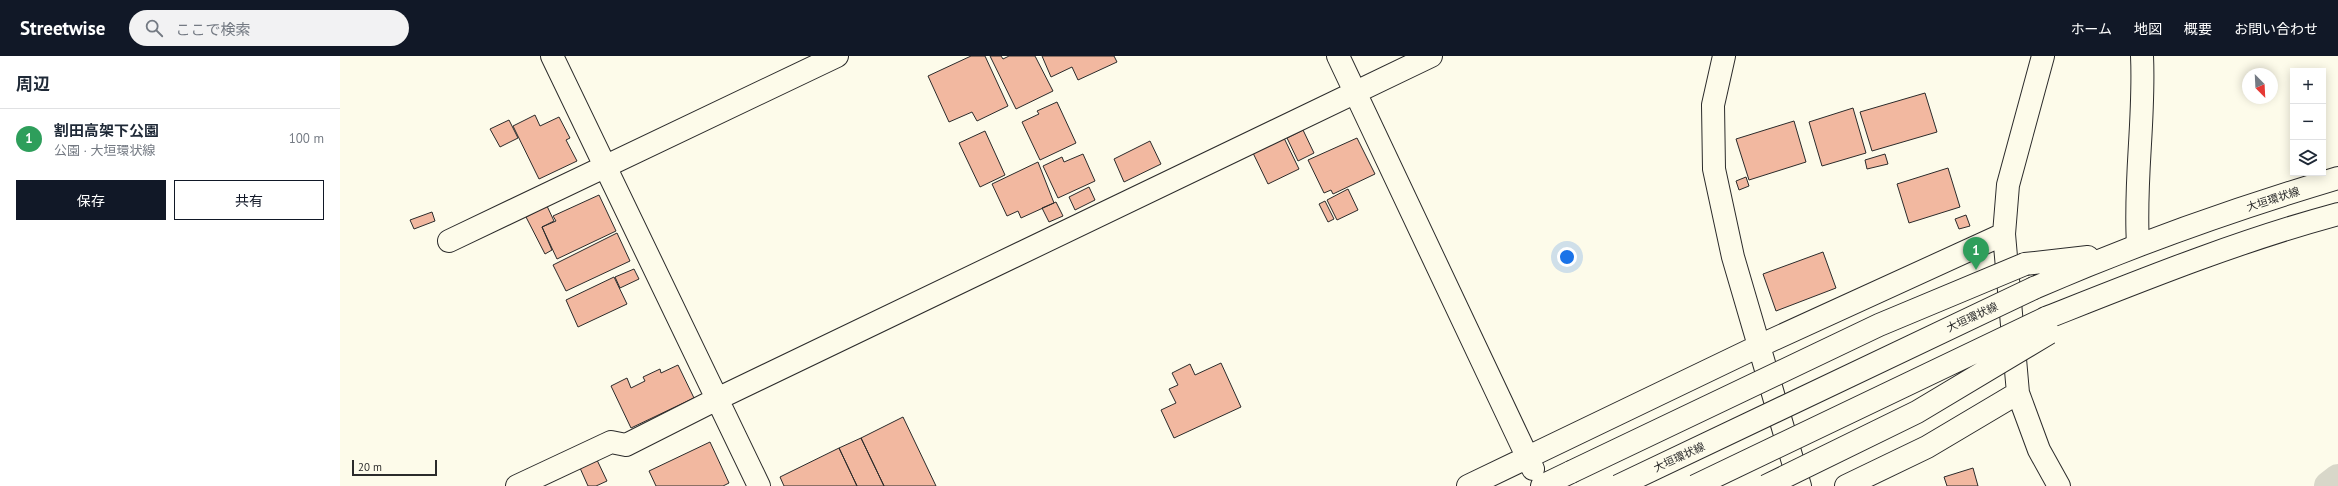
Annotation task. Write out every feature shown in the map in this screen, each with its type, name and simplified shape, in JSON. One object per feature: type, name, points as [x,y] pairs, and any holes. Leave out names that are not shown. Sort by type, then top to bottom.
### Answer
[{"type":"street","points":[[552,56],[759,486]]},
{"type":"street","points":[[449,241],[837,56]]},
{"type":"street","points":[[1338,56],[1534,471]]},
{"type":"street","points":[[517,486],[610,442],[626,445],[717,399],[1431,56]]},
{"type":"street","points":[[1724,56],[1713,105],[1714,169],[1733,257],[1800,486]]},
{"type":"street","points":[[2043,56],[2008,185],[2004,234],[2018,394],[2039,450],[2060,486]]},
{"type":"street","points":[[2138,244],[2136,216],[2144,98],[2142,56]]},
{"type":"street","name":"大垣環状線","points":[[1618,486],[2034,288],[2110,255],[2164,235],[2338,178]]},
{"type":"street","points":[[1695,486],[2048,325],[2116,290],[2300,224],[2338,214]]},
{"type":"street","points":[[1534,471],[1759,346],[2004,234]]},
{"type":"street","points":[[1468,486],[1534,471],[1571,472],[1879,325],[2025,264],[2110,255]]},
{"type":"street","points":[[1766,486],[1917,412],[2048,325]]},
{"type":"street","points":[[1846,486],[1927,447],[2018,394]]},
{"type":"building","points":[[971,56],[985,56],[1008,106],[977,121],[972,112],[949,122],[928,76]]},
{"type":"building","points":[[990,56],[1001,56],[1003,59],[1009,56],[1035,56],[1053,91],[1016,109]]},
{"type":"building","points":[[1042,56],[1114,56],[1117,62],[1078,80],[1072,67],[1051,77]]},
{"type":"building","points":[[1925,93],[1937,132],[1872,151],[1860,112]]},
{"type":"building","points":[[1057,102],[1076,143],[1040,160],[1022,122],[1039,114],[1037,111]]},
{"type":"building","points":[[1853,108],[1866,153],[1822,166],[1809,122]]},
{"type":"building","points":[[535,115],[540,126],[559,117],[570,138],[566,140],[577,161],[539,179],[513,126]]},
{"type":"building","points":[[509,120],[518,138],[500,147],[490,129]]},
{"type":"building","points":[[1794,121],[1806,162],[1749,180],[1736,139]]},
{"type":"building","points":[[1303,130],[1314,153],[1298,161],[1287,138]]},
{"type":"building","points":[[985,131],[1005,175],[980,187],[959,143]]},
{"type":"building","points":[[1284,138],[1299,169],[1268,184],[1253,153]]},
{"type":"building","points":[[1357,138],[1375,174],[1333,194],[1331,190],[1324,193],[1308,160]]},
{"type":"building","points":[[1150,141],[1161,164],[1124,182],[1114,159]]},
{"type":"building","points":[[1083,154],[1095,181],[1058,198],[1043,166],[1062,157],[1064,162]]},
{"type":"building","points":[[1885,154],[1888,164],[1867,169],[1865,160]]},
{"type":"building","points":[[1038,162],[1054,203],[1021,218],[1018,211],[1007,216],[992,184]]},
{"type":"building","points":[[1948,168],[1960,207],[1909,223],[1897,184]]},
{"type":"building","points":[[1746,177],[1749,186],[1739,190],[1736,181]]},
{"type":"building","points":[[1089,187],[1095,200],[1075,210],[1069,197]]},
{"type":"building","points":[[1348,189],[1358,210],[1337,220],[1327,200]]},
{"type":"building","points":[[599,195],[616,231],[557,259],[542,227],[556,221],[553,216]]},
{"type":"building","points":[[1325,201],[1334,219],[1328,222],[1319,204]]},
{"type":"building","points":[[1056,202],[1063,216],[1049,222],[1042,208]]},
{"type":"building","points":[[547,206],[554,221],[542,227],[552,250],[545,254],[526,217]]},
{"type":"building","points":[[432,212],[435,221],[414,229],[410,220]]},
{"type":"building","points":[[1966,215],[1970,226],[1959,229],[1955,219]]},
{"type":"building","points":[[617,233],[630,261],[566,291],[553,265]]},
{"type":"building","points":[[1823,252],[1836,288],[1776,311],[1763,274]]},
{"type":"building","points":[[634,269],[639,279],[620,288],[615,277]]},
{"type":"building","points":[[614,277],[627,304],[578,327],[566,300]]},
{"type":"building","points":[[1221,363],[1241,407],[1174,438],[1161,410],[1176,403],[1169,389],[1178,385],[1172,373],[1190,364],[1195,375]]},
{"type":"building","points":[[678,365],[694,398],[631,428],[611,386],[627,378],[631,388],[645,381],[643,377],[660,369],[661,373]]},
{"type":"building","points":[[903,417],[936,486],[884,486],[861,438]]},
{"type":"building","points":[[861,438],[884,486],[857,486],[839,448]]},
{"type":"building","points":[[710,442],[729,483],[723,486],[656,486],[649,471]]},
{"type":"building","points":[[839,448],[857,486],[784,486],[780,477]]},
{"type":"building","points":[[597,460],[607,481],[596,486],[588,486],[580,468]]},
{"type":"building","points":[[1973,468],[1978,486],[1947,486],[1944,477]]},
{"type":"waterway","points":[[2329,486],[2338,479]]},
{"type":"place","name":"割田高架下公園","points":[[1976,270]]}]
